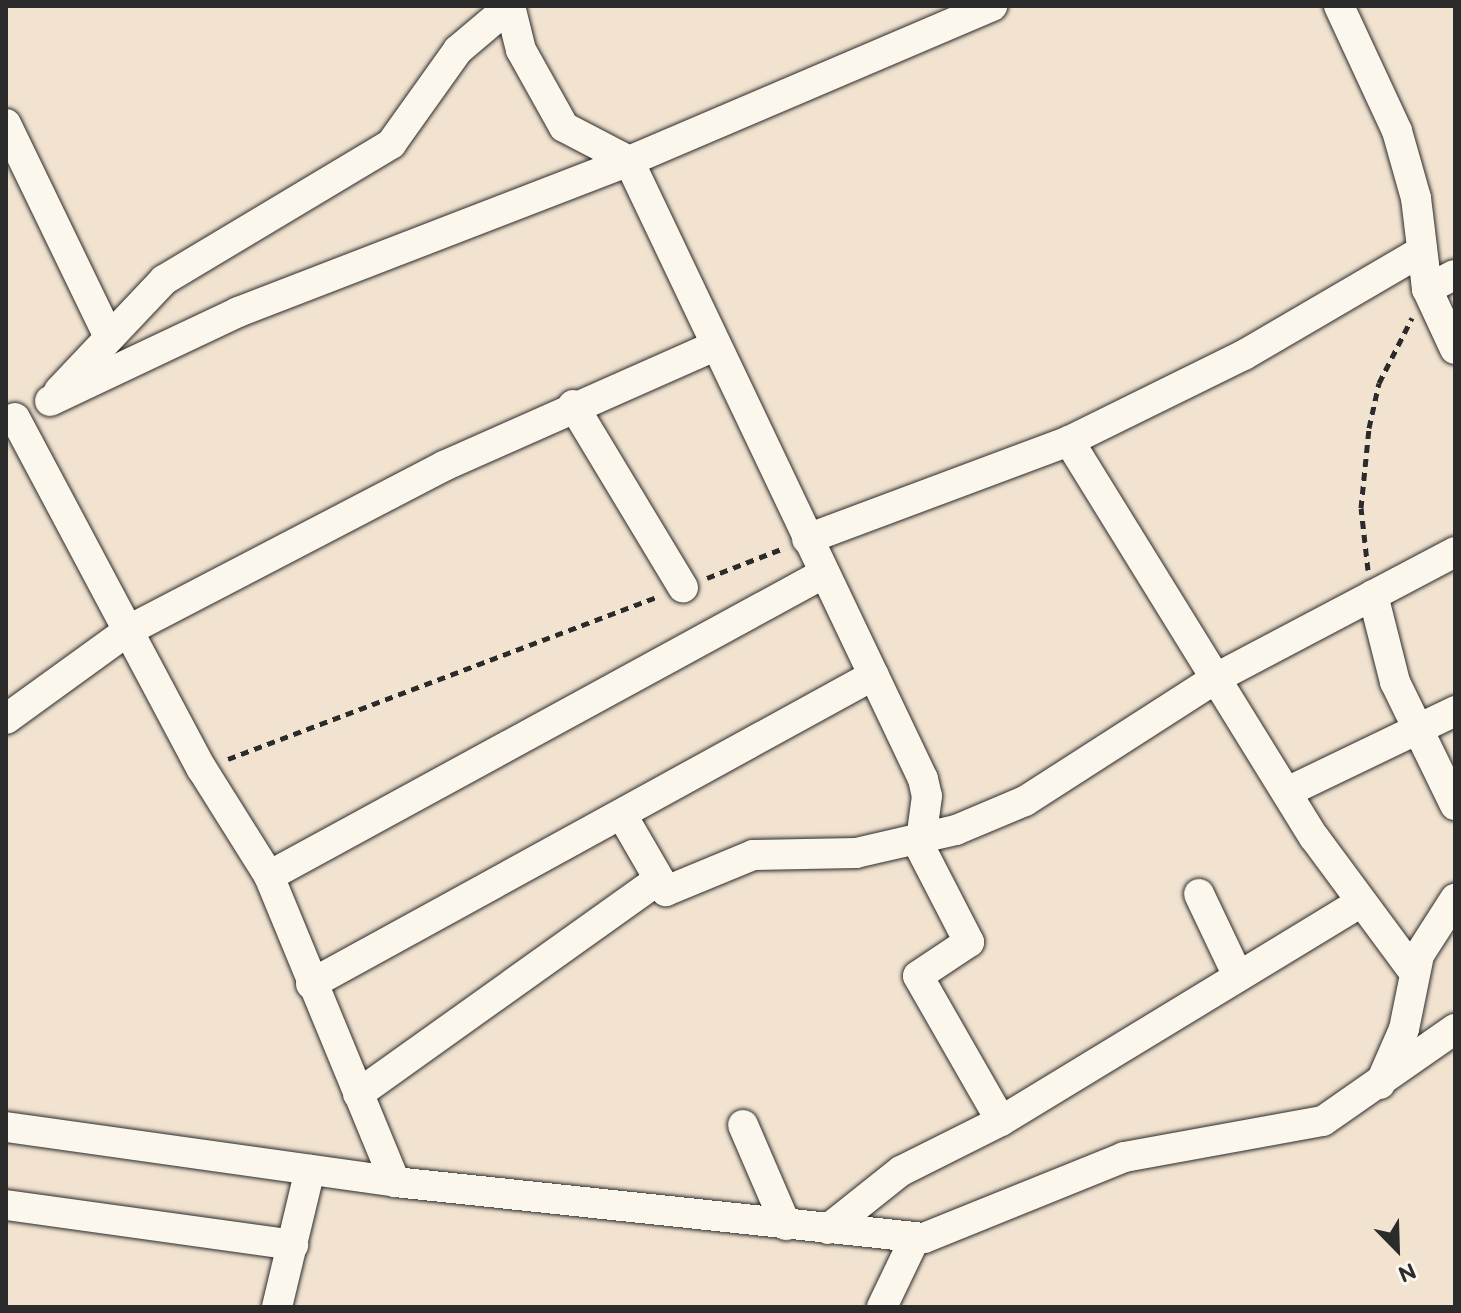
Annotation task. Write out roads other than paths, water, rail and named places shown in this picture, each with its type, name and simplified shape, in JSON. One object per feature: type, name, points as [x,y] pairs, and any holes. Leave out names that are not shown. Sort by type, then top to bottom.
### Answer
[{"type":"street","points":[[50,401],[108,335],[164,280],[391,144],[458,50],[510,6],[521,50],[564,127],[629,161],[713,347],[807,539],[821,575],[874,675],[923,779],[927,796],[918,839],[969,942],[918,976],[1001,1121]]},
{"type":"street","points":[[395,1182],[269,876],[202,769],[129,630],[10,420],[238,312],[629,161],[992,6]]},
{"type":"street","points":[[1339,6],[1397,131],[1416,198],[1420,252],[1427,289],[1455,349]]},
{"type":"street","points":[[6,124],[108,335]]},
{"type":"street","points":[[807,539],[1069,441],[1244,355],[1420,252]]},
{"type":"street","points":[[1427,289],[1455,275]]},
{"type":"street","points":[[6,719],[129,630],[573,405],[713,347]]},
{"type":"street","points":[[573,405],[683,587]]},
{"type":"street","points":[[1069,441],[1359,903],[1413,971]]},
{"type":"street","points":[[622,815],[658,880],[671,891],[753,855],[856,853],[918,839],[1025,801],[1218,677],[1455,552]]},
{"type":"street","points":[[269,876],[821,575]]},
{"type":"street","points":[[1373,595],[1390,670],[1455,805]]},
{"type":"street","points":[[311,984],[874,675]]},
{"type":"street","points":[[1287,792],[1455,711]]},
{"type":"street","points":[[358,1094],[658,880]]},
{"type":"street","points":[[1199,894],[1238,976]]},
{"type":"street","points":[[1379,1086],[1404,1029],[1413,971],[1427,938],[1455,899]]},
{"type":"street","points":[[828,1229],[901,1171],[1001,1121],[1359,903]]},
{"type":"street","points":[[6,1127],[395,1182],[915,1238],[957,1230],[1094,1167],[1148,1150],[1301,1128],[1379,1086],[1455,1029]]},
{"type":"street","points":[[743,1125],[786,1225]]},
{"type":"street","points":[[277,1307],[310,1170]]},
{"type":"street","points":[[13,1213],[293,1245]]},
{"type":"street","points":[[882,1307],[915,1238]]}]
